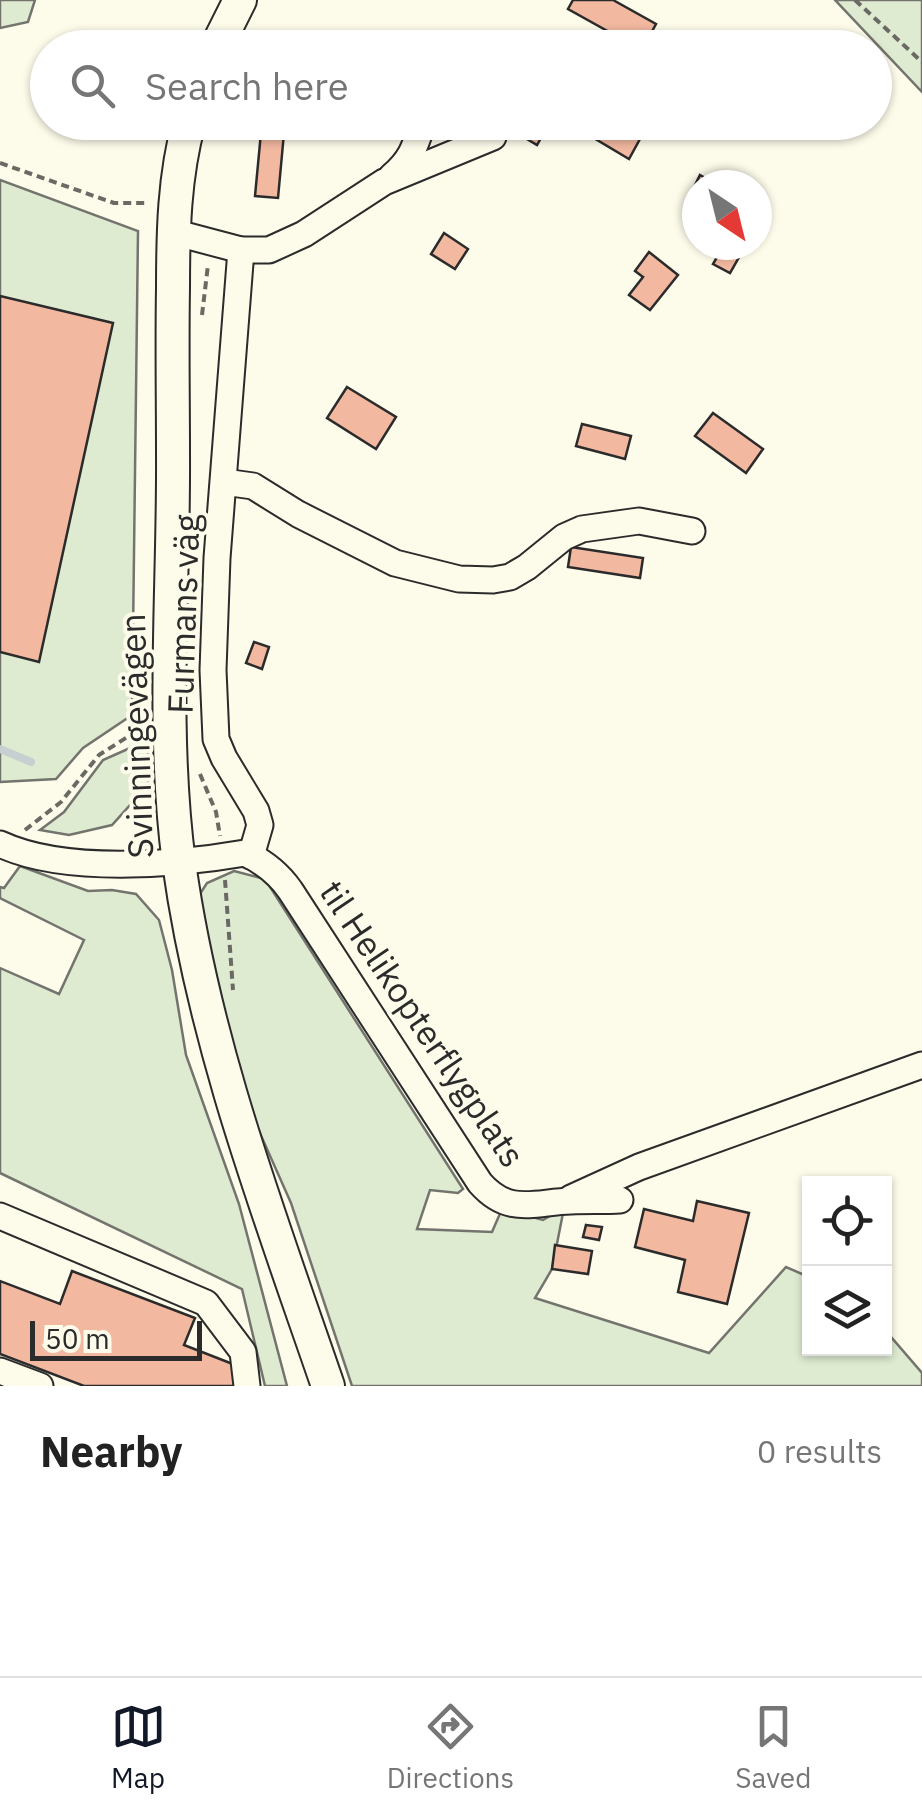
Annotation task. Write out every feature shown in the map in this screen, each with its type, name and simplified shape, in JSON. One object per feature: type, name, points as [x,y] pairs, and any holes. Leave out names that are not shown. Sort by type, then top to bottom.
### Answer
[{"type":"main road","points":[[225,30],[240,0]]},
{"type":"main road","name":"Svinningevägen","points":[[185,140],[173,232],[169,725],[179,862],[222,1069],[328,1386]]},
{"type":"street","points":[[173,232],[241,250],[269,250],[292,241],[384,182],[405,165],[417,140]]},
{"type":"street","points":[[384,182],[484,140]]},
{"type":"street","name":"Furmans väg","points":[[241,250],[214,618],[214,710],[216,739],[260,825],[252,856]]},
{"type":"street","name":"Furmans väg","points":[[224,482],[253,486],[298,514],[395,563],[458,579],[510,577],[564,537],[582,529],[638,522],[692,531]]},
{"type":"street","points":[[7,847],[74,863],[179,862],[245,853],[252,856]]},
{"type":"street","name":"til Helikopterflygplats","points":[[252,856],[277,874],[290,890],[490,1194],[504,1202],[538,1206],[620,1200]]},
{"type":"street","points":[[567,1201],[639,1166],[922,1065]]},
{"type":"street","points":[[0,1216],[206,1304],[242,1352],[247,1386]]},
{"type":"street","points":[[0,1370],[40,1386]]},
{"type":"path","points":[[855,0],[887,30]]},
{"type":"path","points":[[892,34],[922,62]]},
{"type":"path","points":[[0,163],[114,203],[145,202]]},
{"type":"path","points":[[7,847],[27,826],[61,802],[99,754],[145,726],[169,725]]},
{"type":"path","points":[[197,766],[216,812],[224,857],[234,1003]]},
{"type":"green space","points":[[0,0],[35,0],[28,22],[0,28]]},
{"type":"green space","points":[[835,0],[922,0],[922,92],[892,60],[892,30],[863,30]]},
{"type":"green space","points":[[0,180],[138,231],[132,715],[83,748],[56,779],[0,782]]},
{"type":"green space","points":[[148,740],[148,785],[112,825],[69,835],[40,830],[64,812],[103,760]]},
{"type":"green space","points":[[20,866],[88,891],[136,894],[159,920],[186,1055],[239,1204],[287,1386],[265,1386],[242,1289],[0,1173],[0,968],[59,994],[84,940],[0,898],[0,887],[4,888]]},
{"type":"green space","points":[[234,871],[265,879],[463,1189],[458,1193],[430,1190],[417,1229],[492,1232],[502,1209],[543,1220],[564,1208],[552,1269],[535,1298],[709,1353],[786,1267],[802,1274],[802,1356],[892,1356],[892,1338],[922,1373],[922,1386],[352,1386],[291,1203],[243,1095],[198,897],[207,883]]},
{"type":"building","points":[[573,0],[613,0],[656,24],[653,30],[606,30],[568,9]]},
{"type":"building","points":[[260,140],[283,140],[278,198],[255,196]]},
{"type":"building","points":[[597,140],[639,140],[629,159]]},
{"type":"building","points":[[444,233],[468,249],[455,269],[431,254]]},
{"type":"building","points":[[649,252],[678,275],[650,310],[629,295],[643,277],[635,271]]},
{"type":"building","points":[[715,260],[737,260],[730,273],[713,264]]},
{"type":"building","points":[[0,296],[113,323],[39,662],[0,652]]},
{"type":"building","points":[[347,387],[396,417],[376,449],[327,418]]},
{"type":"building","points":[[713,413],[763,449],[746,473],[695,436]]},
{"type":"building","points":[[582,424],[631,436],[625,459],[576,446]]},
{"type":"building","points":[[571,547],[643,558],[640,578],[568,567]]},
{"type":"building","points":[[254,642],[269,647],[262,669],[246,663]]},
{"type":"building","points":[[697,1201],[749,1213],[727,1304],[678,1292],[685,1260],[635,1247],[644,1209],[693,1221]]},
{"type":"building","points":[[586,1225],[602,1227],[599,1240],[583,1237]]},
{"type":"building","points":[[555,1245],[592,1251],[588,1274],[552,1269]]},
{"type":"building","points":[[72,1271],[195,1318],[184,1345],[243,1368],[236,1386],[84,1386],[0,1354],[0,1281],[60,1304]]},
{"type":"waterway","points":[[0,749],[31,762]]}]
